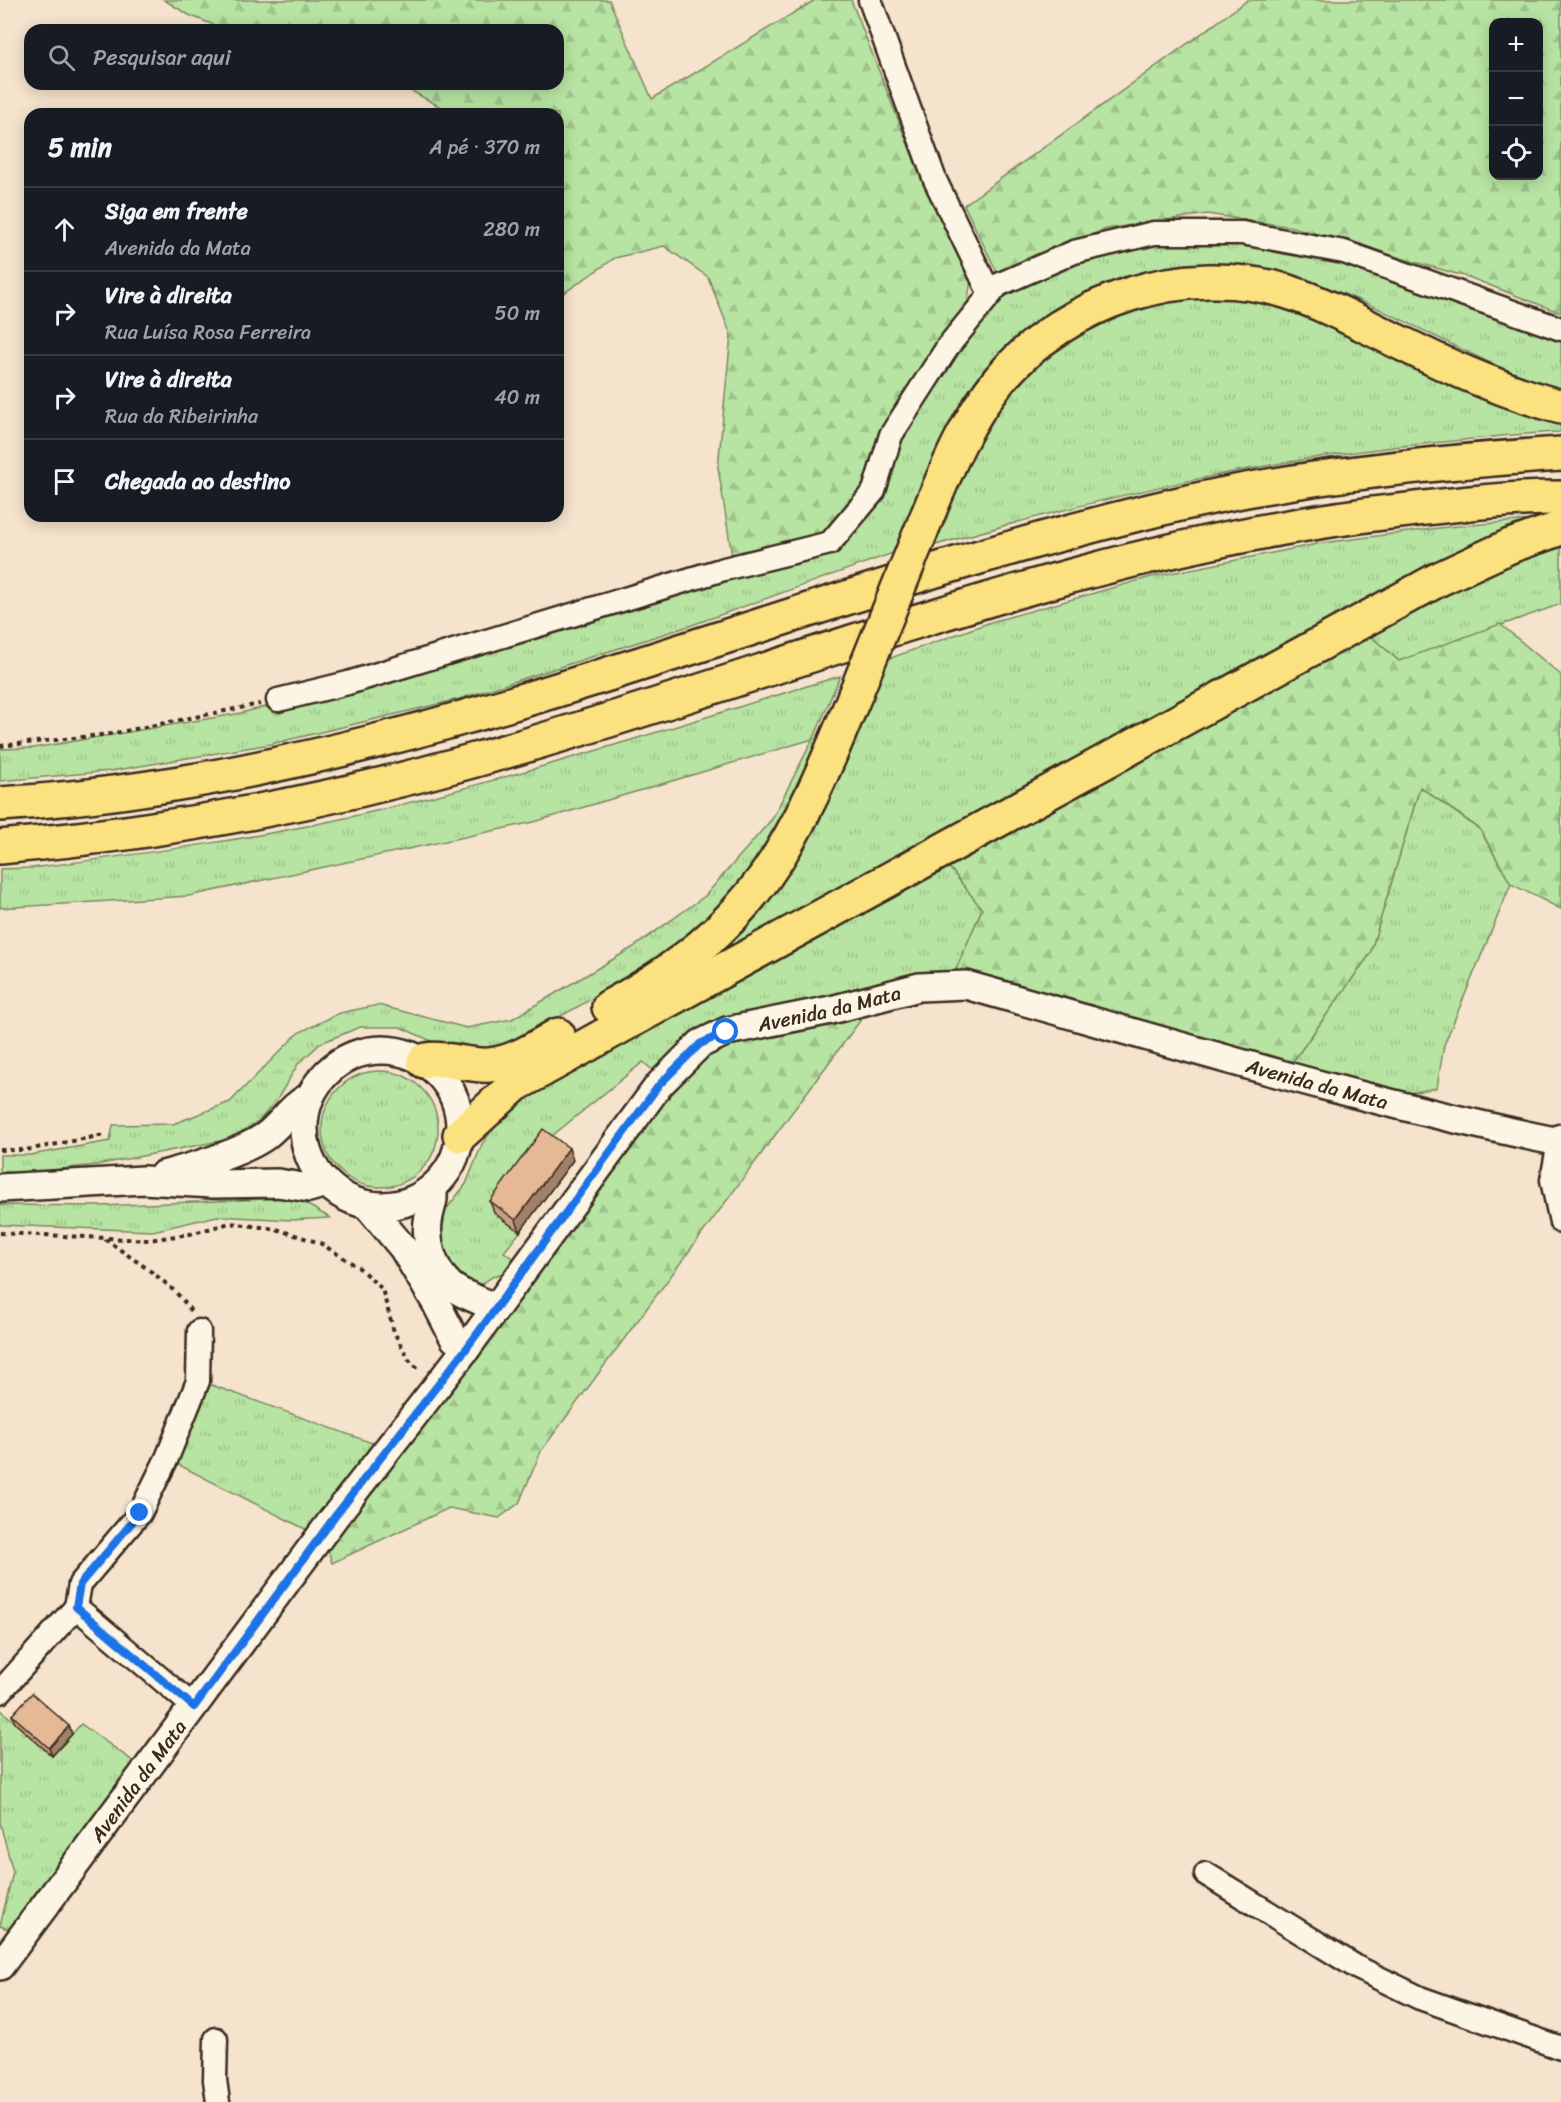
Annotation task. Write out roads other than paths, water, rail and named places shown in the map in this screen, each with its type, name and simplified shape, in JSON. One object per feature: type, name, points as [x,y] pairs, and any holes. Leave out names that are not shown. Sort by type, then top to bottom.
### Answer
[{"type":"highway","points":[[424,1061],[437,1059],[483,1066],[512,1059],[625,999],[692,955],[744,906],[782,854],[805,812],[926,519],[961,441],[979,409],[1000,379],[1019,360],[1061,326],[1088,311],[1141,291],[1167,286],[1242,283],[1283,291],[1320,304],[1479,379],[1561,407]]},
{"type":"highway","points":[[0,804],[94,795],[196,780],[303,760],[391,739],[577,685],[983,556],[1241,491],[1409,466],[1561,454]]},
{"type":"highway","points":[[0,847],[185,825],[272,810],[359,790],[477,760],[948,611],[1190,546],[1313,522],[1377,513],[1528,498],[1561,498]]},
{"type":"highway","points":[[460,1135],[515,1085],[643,1014],[1439,579],[1510,546],[1561,528]]},
{"type":"street","points":[[870,0],[934,180],[990,294]]},
{"type":"street","points":[[278,700],[348,683],[724,569],[830,543],[874,491],[891,435],[949,345],[990,294],[998,285],[1074,252],[1154,233],[1242,233],[1344,252],[1561,329]]},
{"type":"street","name":"Avenida da Mata","points":[[0,1966],[336,1515],[466,1349],[659,1085],[700,1044],[726,1032],[831,1010],[919,987],[966,985],[1484,1127],[1560,1140]]},
{"type":"street","points":[[380,1049],[403,1052],[424,1061],[440,1075],[453,1093],[459,1114],[460,1135],[452,1165],[432,1189],[412,1201],[390,1206],[366,1205],[345,1197],[326,1183],[312,1164],[305,1142],[304,1119],[309,1097],[321,1077],[338,1062],[358,1053],[380,1049]]},
{"type":"street","points":[[143,1180],[250,1144],[274,1129],[296,1105],[309,1097]]},
{"type":"street","points":[[1560,1140],[1552,1180],[1561,1222]]},
{"type":"street","points":[[0,1188],[143,1180],[213,1184],[278,1183],[309,1188],[326,1183]]},
{"type":"street","points":[[432,1189],[434,1200],[428,1230],[433,1260],[450,1284],[494,1310]]},
{"type":"street","points":[[366,1205],[403,1248],[442,1313],[454,1338],[466,1349]]},
{"type":"street","points":[[0,1692],[76,1607],[80,1584],[140,1513],[167,1458],[198,1381],[199,1331]]},
{"type":"street","points":[[76,1607],[194,1707]]},
{"type":"street","points":[[1206,1874],[1358,1968],[1419,1998],[1561,2048]]},
{"type":"street","points":[[216,2039],[215,2080],[218,2102]]}]
